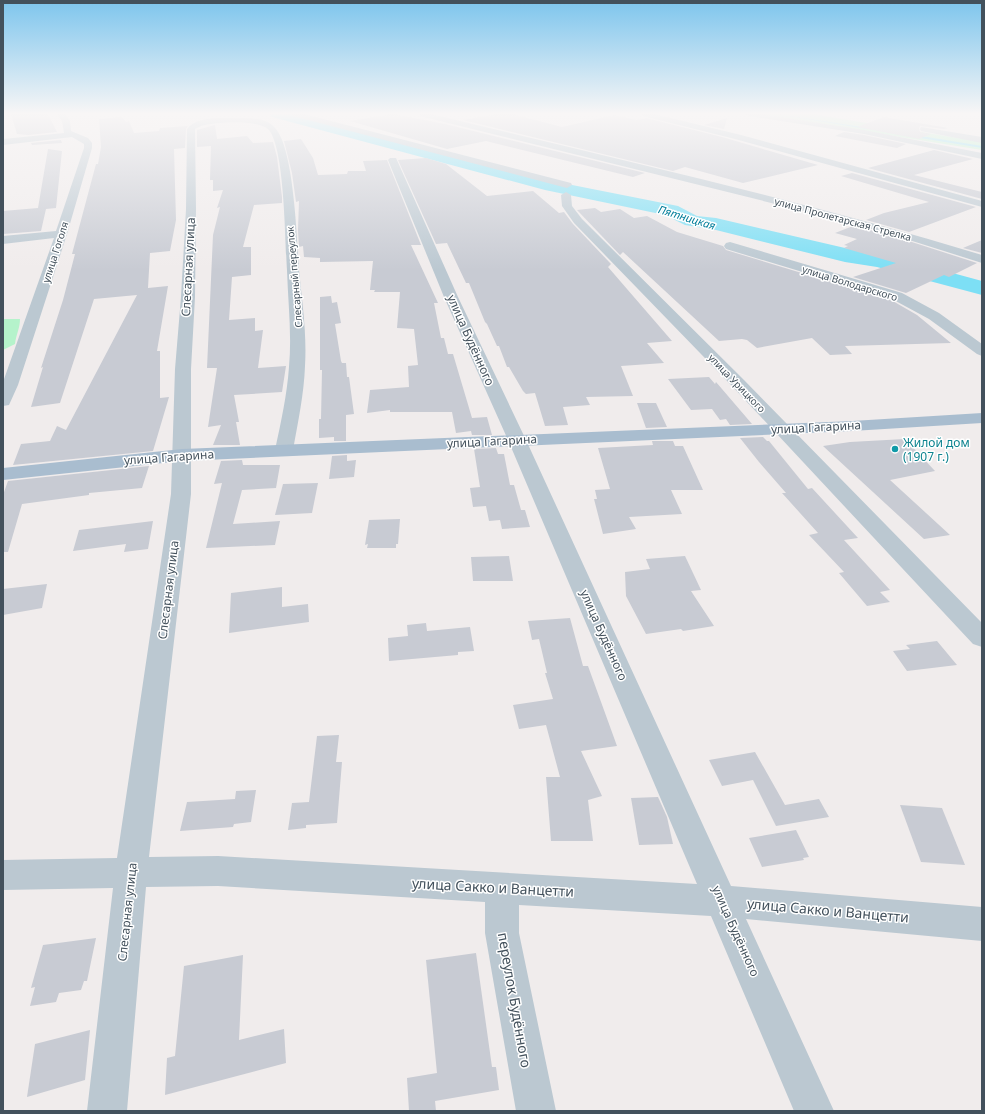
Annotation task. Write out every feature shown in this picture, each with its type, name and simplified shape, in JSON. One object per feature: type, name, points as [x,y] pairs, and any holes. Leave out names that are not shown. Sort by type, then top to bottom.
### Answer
[{"type":"main road","name":"улица Гагарина","points":[[3,474],[182,455],[781,429],[982,418]]},
{"type":"street","name":"улица Гоголя","points":[[3,401],[10,385],[61,234],[81,166]]},
{"type":"street","name":"Слесарная улица","points":[[107,1111],[130,874],[181,494],[183,369],[188,297],[191,209],[190,166]]},
{"type":"street","name":"Слесарный переулок","points":[[283,166],[299,337],[295,392],[284,450]]},
{"type":"street","name":"улица Будённого","points":[[396,166],[451,297],[517,440],[814,1111]]},
{"type":"street","name":"улица Урицкого","points":[[497,166],[520,172],[566,190],[567,206],[578,221],[982,638]]},
{"type":"street","name":"улица Пролетарская Стрелка","points":[[632,166],[856,221],[982,259]]},
{"type":"street","points":[[844,166],[982,204]]},
{"type":"street","points":[[520,172],[535,168]]},
{"type":"street","points":[[3,240],[61,234]]},
{"type":"street","name":"улица Володарского","points":[[730,246],[897,296],[934,316],[982,351]]},
{"type":"street","name":"улица Сакко и Ванцетти","points":[[3,875],[130,874],[218,871],[722,901],[982,924]]},
{"type":"street","name":"переулок Будённого","points":[[502,888],[502,933],[536,1111]]},
{"type":"green space","points":[[3,319],[20,319],[15,344],[3,350]]},
{"type":"building","points":[[45,166],[60,166],[56,208],[46,209],[41,231],[3,234],[3,211],[38,208]]},
{"type":"building","points":[[95,166],[174,166],[176,220],[170,251],[150,253],[148,288],[168,286],[157,351],[160,351],[160,398],[169,397],[153,451],[13,465],[21,444],[50,441],[57,426],[66,430],[137,295],[94,299],[60,403],[31,407],[43,367],[41,368],[63,300],[75,254],[72,254]]},
{"type":"building","points":[[210,166],[278,166],[282,197],[282,203],[254,205],[243,247],[251,247],[251,275],[232,277],[229,320],[255,318],[255,331],[263,330],[258,368],[286,366],[282,392],[234,395],[239,422],[236,422],[240,445],[213,445],[221,425],[208,427],[217,368],[207,368],[213,235],[220,207],[217,208],[223,190],[213,191],[213,180],[210,180]]},
{"type":"building","points":[[290,166],[315,166],[318,175],[347,174],[348,171],[366,171],[364,166],[389,166],[421,245],[411,245],[438,303],[434,303],[441,338],[444,338],[448,354],[453,354],[472,418],[487,417],[492,435],[472,435],[471,431],[456,433],[452,412],[390,412],[390,410],[367,413],[370,390],[409,387],[408,366],[418,365],[414,329],[397,328],[400,292],[374,292],[375,290],[370,290],[373,261],[320,262],[320,258],[304,257],[303,246],[299,247],[299,201],[296,202]]},
{"type":"building","points":[[401,166],[449,166],[487,196],[533,191],[559,213],[564,212],[573,224],[611,264],[608,267],[672,341],[647,343],[664,363],[621,366],[633,396],[586,397],[590,405],[563,407],[568,425],[545,426],[535,393],[526,394],[509,367],[507,367],[499,346],[497,346],[485,322],[469,283],[466,283],[447,243],[436,244]]},
{"type":"building","points":[[588,166],[616,166],[645,173],[633,177]]},
{"type":"building","points":[[652,166],[814,166],[743,183],[685,167],[673,171]]},
{"type":"building","points":[[875,166],[947,166],[914,175],[982,192],[982,199],[868,168]]},
{"type":"building","points":[[852,173],[976,207],[909,232],[866,220],[884,213],[929,202],[841,176]]},
{"type":"building","points":[[595,208],[601,212],[620,209],[634,218],[647,216],[677,232],[723,246],[726,250],[891,300],[917,315],[951,343],[845,346],[852,354],[830,355],[812,338],[757,348],[747,340],[742,339],[719,341],[623,252],[620,255],[577,210]]},
{"type":"building","points":[[853,226],[887,234],[977,263],[949,277],[944,275],[906,293],[853,277],[896,263],[844,248],[848,246],[844,245],[857,239],[835,233]]},
{"type":"building","points":[[982,240],[982,253],[963,248]]},
{"type":"building","points":[[331,296],[332,303],[337,302],[341,323],[335,324],[341,361],[342,363],[346,363],[347,377],[349,377],[354,414],[346,415],[346,441],[334,441],[334,437],[319,438],[322,370],[320,370],[320,297]]},
{"type":"building","points":[[709,377],[715,384],[716,382],[752,424],[730,425],[726,419],[720,420],[712,409],[691,410],[668,379]]},
{"type":"building","points":[[637,403],[656,403],[667,427],[646,428]]},
{"type":"building","points":[[763,437],[769,441],[808,489],[812,488],[858,538],[844,540],[890,590],[880,592],[890,602],[867,606],[839,573],[844,572],[809,535],[818,533],[782,493],[786,493],[740,438]]},
{"type":"building","points":[[905,439],[935,471],[890,480],[950,535],[924,539],[823,446],[850,442]]},
{"type":"building","points":[[652,441],[673,441],[675,446],[683,446],[703,490],[671,490],[682,514],[629,517],[636,529],[603,534],[594,499],[597,499],[595,490],[610,489],[598,448],[653,445]]},
{"type":"building","points":[[496,448],[498,454],[504,454],[510,485],[514,485],[521,510],[525,510],[530,527],[502,529],[500,520],[489,521],[486,506],[473,507],[470,488],[480,487],[474,449]]},
{"type":"building","points":[[347,455],[347,461],[356,460],[354,477],[329,479],[332,456]]},
{"type":"building","points":[[242,460],[243,465],[280,465],[276,488],[242,490],[233,524],[280,521],[275,545],[206,548],[222,483],[214,484],[221,461]]},
{"type":"building","points":[[149,466],[142,488],[89,493],[89,495],[22,504],[8,552],[3,552],[3,495],[8,481]]},
{"type":"building","points":[[318,483],[312,513],[275,515],[283,484]]},
{"type":"building","points":[[400,519],[398,544],[396,544],[396,548],[367,548],[368,544],[365,545],[369,520]]},
{"type":"building","points":[[153,521],[148,549],[124,552],[126,544],[73,551],[79,530]]},
{"type":"building","points":[[509,556],[513,581],[473,581],[471,557]]},
{"type":"building","points":[[685,556],[701,590],[691,591],[714,626],[683,631],[681,629],[646,634],[626,596],[625,572],[650,569],[646,559]]},
{"type":"building","points":[[47,584],[42,608],[3,615],[3,589]]},
{"type":"building","points":[[282,587],[282,607],[308,604],[309,622],[229,633],[231,593]]},
{"type":"building","points":[[570,618],[583,666],[588,666],[617,746],[581,751],[602,796],[588,800],[593,841],[551,841],[546,777],[560,777],[546,725],[519,729],[513,705],[553,699],[545,673],[547,673],[539,639],[532,640],[528,621]]},
{"type":"building","points":[[426,623],[427,631],[470,627],[474,651],[458,652],[458,655],[389,661],[388,638],[408,636],[407,625]]},
{"type":"building","points":[[937,641],[957,665],[907,671],[893,651],[910,649],[906,645]]},
{"type":"building","points":[[339,735],[336,762],[342,762],[337,823],[306,825],[306,828],[288,830],[292,803],[309,802],[317,736]]},
{"type":"building","points":[[755,752],[785,805],[819,799],[829,817],[776,826],[753,780],[722,786],[709,760]]},
{"type":"building","points":[[256,790],[251,822],[234,824],[233,827],[180,831],[187,802],[235,799],[236,791]]},
{"type":"building","points":[[658,797],[667,817],[673,844],[639,845],[631,798]]},
{"type":"building","points":[[900,805],[942,808],[965,865],[921,862]]},
{"type":"building","points":[[796,830],[809,857],[803,858],[804,860],[762,867],[749,838]]},
{"type":"building","points":[[96,938],[87,981],[84,981],[81,990],[59,993],[56,1002],[30,1006],[35,987],[31,988],[43,945]]},
{"type":"building","points":[[476,953],[492,1067],[496,1067],[499,1090],[435,1101],[436,1111],[409,1111],[407,1078],[437,1073],[426,960]]},
{"type":"building","points":[[243,955],[239,1040],[284,1029],[286,1063],[165,1095],[167,1058],[175,1056],[184,966]]},
{"type":"building","points":[[90,1030],[85,1080],[27,1097],[35,1044]]},
{"type":"waterway","name":"Пятницкая","points":[[475,166],[551,186],[671,210],[692,221],[716,224],[845,255],[879,260],[982,288]]},
{"type":"place","name":"Жилой дом (1907 г.)","points":[[895,449]]}]
